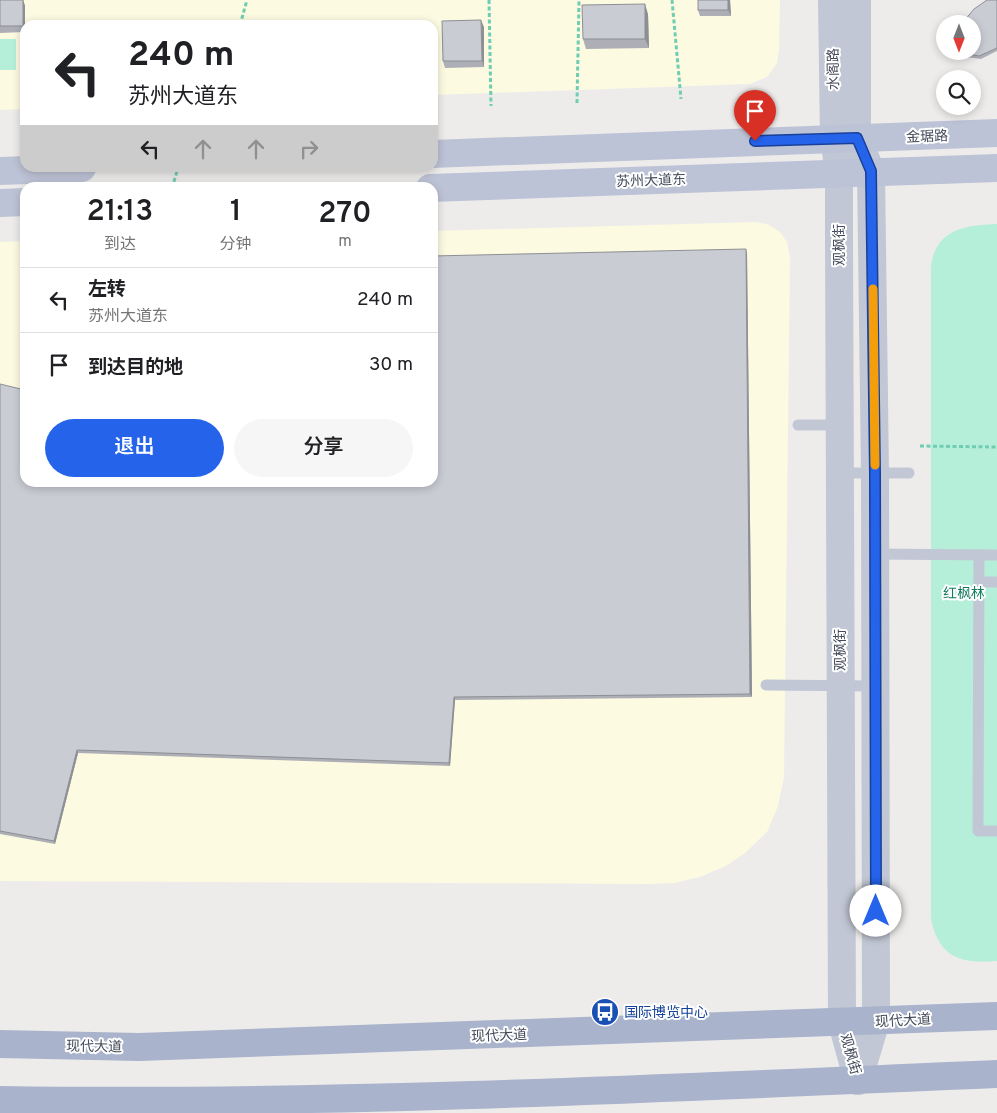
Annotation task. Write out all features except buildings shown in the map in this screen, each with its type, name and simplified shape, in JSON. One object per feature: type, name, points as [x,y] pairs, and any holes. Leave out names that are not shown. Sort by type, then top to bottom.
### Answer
[{"type":"main road","name":"金琚路","points":[[846,138],[997,133]]},
{"type":"main road","points":[[438,154],[846,138]]},
{"type":"main road","points":[[871,171],[997,168]]},
{"type":"main road","points":[[0,171],[20,170]]},
{"type":"main road","name":"苏州大道东","points":[[438,188],[871,171]]},
{"type":"main road","points":[[0,203],[20,202]]},
{"type":"main road","name":"现代大道","points":[[0,1044],[139,1047],[997,1016]]},
{"type":"main road","points":[[0,1100],[138,1102],[463,1097],[997,1074]]},
{"type":"street","name":"水阁路","points":[[832,0],[846,138]]},
{"type":"street","name":"水阁路","points":[[846,138],[857,0]]},
{"type":"street","name":"观枫街","points":[[846,138],[871,171],[875,473],[876,1021],[858,1081]]},
{"type":"street","name":"观枫街","points":[[846,138],[839,173],[842,1023],[858,1081]]},
{"type":"lane","points":[[798,425],[840,425]]},
{"type":"lane","points":[[840,473],[909,473]]},
{"type":"lane","points":[[875,554],[997,555]]},
{"type":"lane","points":[[980,555],[978,831],[997,831]]},
{"type":"lane","points":[[980,582],[997,582]]},
{"type":"lane","points":[[766,685],[875,686]]},
{"type":"path","points":[[241,20],[247,0]]},
{"type":"path","points":[[489,0],[491,106]]},
{"type":"path","points":[[577,103],[579,0]]},
{"type":"path","points":[[672,0],[681,99]]},
{"type":"path","points":[[920,446],[997,447]]},
{"type":"shaded area","points":[[0,0],[780,0],[777,63],[767,77],[750,84],[438,95],[438,20],[20,20],[20,109],[0,110]]},
{"type":"shaded area","points":[[756,222],[767,224],[780,232],[787,242],[790,257],[784,777],[778,806],[767,832],[745,853],[726,866],[700,877],[674,883],[0,881],[0,242],[20,241],[20,487],[438,487],[438,231]]},
{"type":"green space","points":[[0,39],[16,39],[16,70],[0,70]]},
{"type":"green space","name":"红枫林","points":[[997,224],[997,961],[984,962],[962,959],[946,950],[935,932],[931,919],[931,267],[938,244],[945,237],[963,228]]},
{"type":"slow traffic","points":[[873,289],[875,465]]},
{"type":"place","name":"国际博览中心","points":[[605,1012]]},
{"type":"route","points":[[755,141],[857,138],[871,171],[875,473],[876,911]]}]
